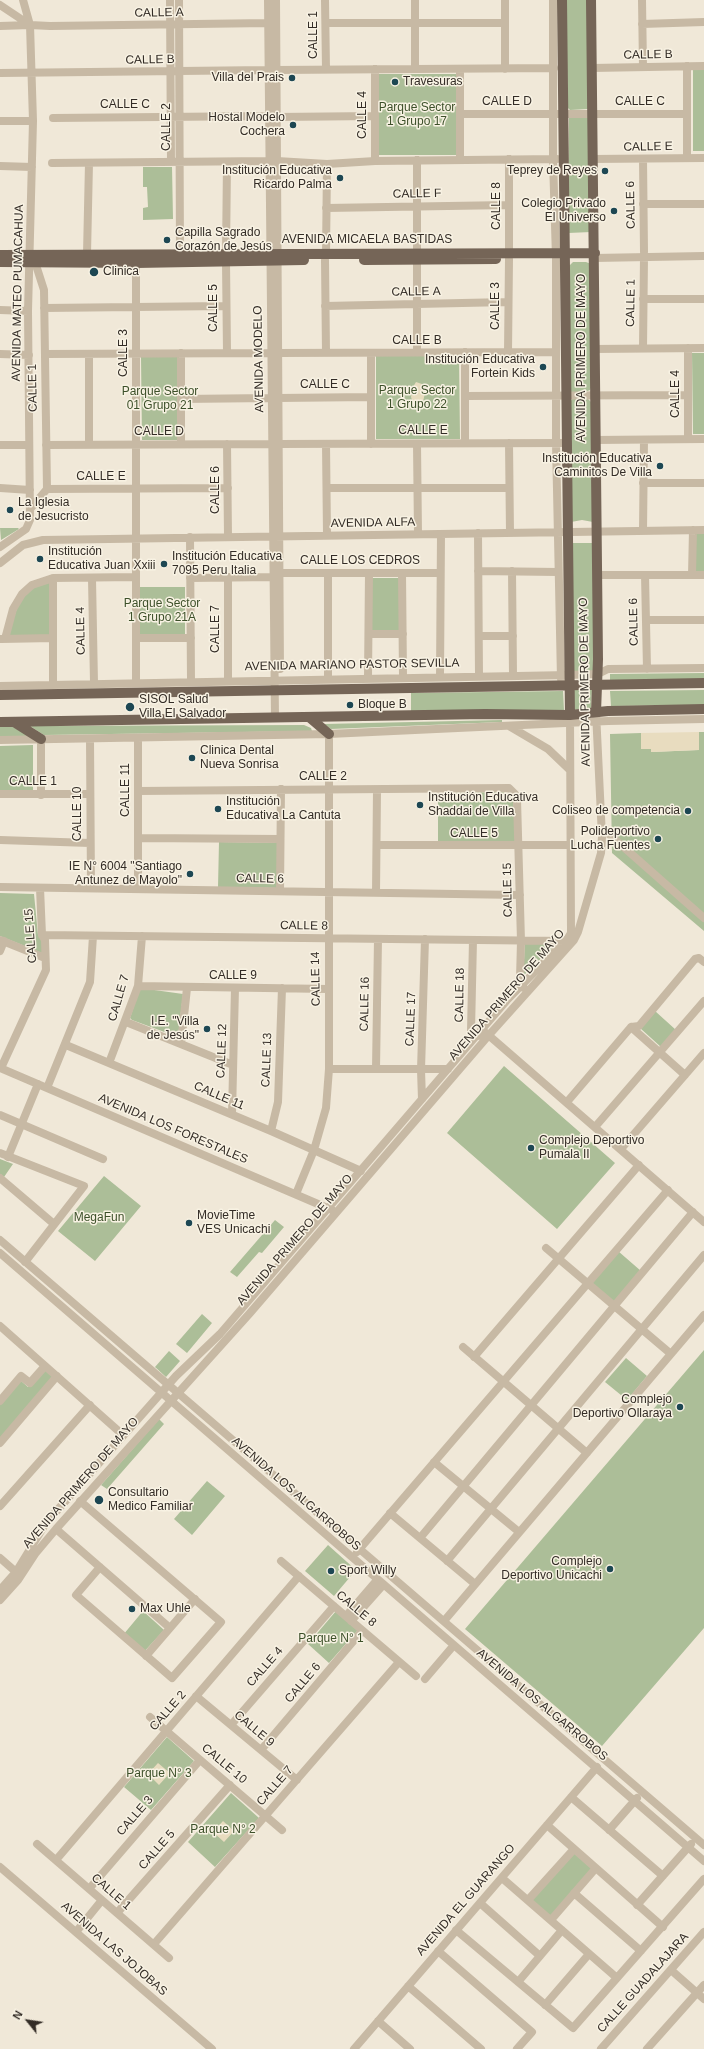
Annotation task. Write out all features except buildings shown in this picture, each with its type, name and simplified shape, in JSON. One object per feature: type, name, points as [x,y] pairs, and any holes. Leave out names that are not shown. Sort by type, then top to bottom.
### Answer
[{"type":"main road","name":"AVENIDA PRIMERO DE MAYO","points":[[562,0],[558,114],[564,159],[560,255],[561,396],[567,443],[563,532],[565,686],[569,719]]},
{"type":"main road","name":"AVENIDA PRIMERO DE MAYO","points":[[591,0],[598,674],[597,717]]},
{"type":"main road","name":"AVENIDA MICAELA BASTIDAS","points":[[31,260],[87,254],[180,254],[226,258]]},
{"type":"main road","points":[[0,255],[31,260]]},
{"type":"main road","name":"AVENIDA MICAELA BASTIDAS","points":[[31,260],[136,263],[274,257],[594,256]]},
{"type":"main road","points":[[0,262],[31,260]]},
{"type":"main road","name":"AVENIDA MARIANO PASTOR SEVILLA","points":[[0,695],[704,683]]},
{"type":"main road","points":[[0,722],[485,714],[569,719],[704,708]]},
{"type":"main road","points":[[309,717],[329,734]]},
{"type":"main road","points":[[14,722],[41,740]]},
{"type":"street","name":"AVENIDA MATEO PUMACAHUA","points":[[0,547],[26,529],[30,520],[28,311],[31,260],[33,72],[30,24],[23,0]]},
{"type":"street","name":"CALLE 2","points":[[170,0],[171,117],[180,254]]},
{"type":"street","name":"CALLE 2","points":[[175,162],[179,117],[179,0]]},
{"type":"street","name":"AVENIDA MODELO","points":[[268,0],[268,23],[273,70]]},
{"type":"street","name":"AVENIDA MODELO","points":[[276,0],[273,70],[273,161],[278,717]]},
{"type":"street","name":"CALLE 1","points":[[325,0],[326,69]]},
{"type":"street","points":[[415,0],[415,69]]},
{"type":"street","points":[[505,0],[505,69]]},
{"type":"street","name":"AVENIDA PRIMERO DE MAYO","points":[[553,0],[554,68],[558,114],[553,159],[560,255],[556,352],[561,396],[556,443],[563,532],[558,572],[565,675]]},
{"type":"street","points":[[642,0],[643,67]]},
{"type":"street","points":[[0,5],[30,24]]},
{"type":"street","points":[[642,24],[704,22]]},
{"type":"street","name":"CALLE A","points":[[30,24],[50,26],[268,23]]},
{"type":"street","points":[[326,23],[505,23]]},
{"type":"street","points":[[0,26],[30,24]]},
{"type":"street","points":[[687,66],[687,158]]},
{"type":"street","name":"CALLE B","points":[[592,68],[704,66]]},
{"type":"street","name":"CALLE B","points":[[33,72],[554,68]]},
{"type":"street","name":"CALLE 4","points":[[375,69],[375,161]]},
{"type":"street","points":[[460,69],[460,160]]},
{"type":"street","points":[[0,73],[33,72]]},
{"type":"street","name":"CALLE D","points":[[460,114],[593,114]]},
{"type":"street","name":"CALLE C","points":[[593,114],[687,114]]},
{"type":"street","name":"CALLE C","points":[[53,118],[375,116]]},
{"type":"street","points":[[0,120],[33,121]]},
{"type":"street","name":"CALLE E","points":[[592,159],[704,158]]},
{"type":"street","points":[[52,163],[273,161],[327,164],[418,160],[564,159]]},
{"type":"street","name":"CALLE 6","points":[[643,159],[644,255]]},
{"type":"street","points":[[417,352],[418,160]]},
{"type":"street","name":"CALLE 8","points":[[509,160],[509,256]]},
{"type":"street","points":[[226,258],[227,162]]},
{"type":"street","points":[[87,254],[89,163]]},
{"type":"street","points":[[326,353],[325,257],[327,164]]},
{"type":"street","points":[[0,166],[32,167]]},
{"type":"street","points":[[643,204],[704,204]]},
{"type":"street","name":"CALLE F","points":[[326,208],[509,205]]},
{"type":"street","name":"AVENIDA MICAELA BASTIDAS","points":[[644,255],[704,251]]},
{"type":"street","name":"CALLE 1","points":[[643,348],[644,255]]},
{"type":"street","name":"CALLE 3","points":[[508,352],[509,256]]},
{"type":"street","name":"AVENIDA MICAELA BASTIDAS","points":[[594,256],[704,256]]},
{"type":"street","name":"CALLE 5","points":[[226,258],[227,353]]},
{"type":"street","name":"CALLE 1","points":[[31,260],[43,283],[47,489]]},
{"type":"street","name":"CALLE 3","points":[[135,538],[136,263]]},
{"type":"street","points":[[643,299],[704,299]]},
{"type":"street","name":"CALLE A","points":[[325,306],[508,302]]},
{"type":"street","points":[[44,308],[226,306]]},
{"type":"street","points":[[0,310],[28,311]]},
{"type":"street","name":"CALLE 4","points":[[688,348],[688,439]]},
{"type":"street","points":[[594,349],[704,348]]},
{"type":"street","points":[[465,352],[465,443]]},
{"type":"street","name":"CALLE B","points":[[45,354],[556,352]]},
{"type":"street","points":[[371,353],[371,444]]},
{"type":"street","points":[[0,354],[29,355]]},
{"type":"street","points":[[89,354],[89,444]]},
{"type":"street","points":[[181,354],[181,444]]},
{"type":"street","points":[[465,396],[688,395]]},
{"type":"street","name":"CALLE C","points":[[181,399],[371,398]]},
{"type":"street","points":[[595,440],[704,439]]},
{"type":"street","points":[[643,531],[644,440]]},
{"type":"street","points":[[509,443],[510,533]]},
{"type":"street","name":"CALLE E","points":[[275,444],[567,443]]},
{"type":"street","name":"CALLE 6","points":[[228,444],[228,536]]},
{"type":"street","name":"CALLE D","points":[[46,445],[275,444]]},
{"type":"street","points":[[326,444],[327,535]]},
{"type":"street","points":[[417,444],[418,534]]},
{"type":"street","points":[[0,445],[29,445]]},
{"type":"street","points":[[643,484],[704,483]]},
{"type":"street","points":[[0,488],[30,490]]},
{"type":"street","name":"CALLE E","points":[[47,489],[228,488]]},
{"type":"street","points":[[327,488],[509,488]]},
{"type":"street","points":[[30,508],[47,489]]},
{"type":"street","points":[[692,530],[692,575]]},
{"type":"street","name":"AVENIDA ALFA","points":[[0,563],[23,545],[42,540],[704,530]]},
{"type":"street","points":[[478,533],[479,676]]},
{"type":"street","points":[[440,677],[441,534]]},
{"type":"street","points":[[190,537],[191,681]]},
{"type":"street","points":[[135,538],[136,682]]},
{"type":"street","points":[[478,571],[558,572]]},
{"type":"street","points":[[512,572],[513,675]]},
{"type":"street","points":[[328,573],[328,679]]},
{"type":"street","name":"CALLE LOS CEDROS","points":[[276,575],[328,573],[440,573]]},
{"type":"street","points":[[368,678],[369,573]]},
{"type":"street","points":[[402,573],[403,677]]},
{"type":"street","points":[[190,578],[228,578],[276,575]]},
{"type":"street","points":[[597,575],[704,575]]},
{"type":"street","name":"CALLE 6","points":[[645,575],[647,669]]},
{"type":"street","points":[[53,638],[2,639],[13,609],[22,594],[32,585],[53,578],[92,579],[135,577]]},
{"type":"street","points":[[53,578],[53,684]]},
{"type":"street","name":"CALLE 7","points":[[228,578],[228,680]]},
{"type":"street","name":"CALLE 4","points":[[92,579],[94,683]]},
{"type":"street","points":[[646,620],[704,620]]},
{"type":"street","points":[[369,634],[403,634]]},
{"type":"street","points":[[479,636],[513,636]]},
{"type":"street","points":[[136,638],[190,638]]},
{"type":"street","name":"AVENIDA MARIANO PASTOR SEVILLA","points":[[0,686],[228,680],[565,675],[598,674],[608,669],[704,668]]},
{"type":"street","points":[[597,717],[704,719]]},
{"type":"street","name":"AVENIDA PRIMERO DE MAYO","points":[[525,988],[570,946],[578,932],[599,864],[602,828],[597,717]]},
{"type":"street","points":[[0,740],[329,734],[509,726],[569,719]]},
{"type":"street","name":"AVENIDA PRIMERO DE MAYO","points":[[0,1590],[16,1572],[46,1523],[167,1385],[220,1334],[448,1069],[525,988],[566,941],[571,933],[569,719]]},
{"type":"street","points":[[509,726],[548,749],[570,770]]},
{"type":"street","name":"CALLE 14","points":[[296,1194],[314,1150],[326,1108],[329,1069],[329,734]]},
{"type":"street","name":"CALLE 11","points":[[138,738],[138,889]]},
{"type":"street","name":"CALLE 10","points":[[90,739],[91,888]]},
{"type":"street","points":[[41,740],[41,795]]},
{"type":"street","name":"CALLE 2","points":[[138,791],[508,788]]},
{"type":"street","name":"CALLE 15","points":[[508,788],[515,794],[517,800],[521,941],[520,979],[525,988]]},
{"type":"street","points":[[280,891],[281,789]]},
{"type":"street","points":[[376,893],[378,845],[377,790]]},
{"type":"street","name":"CALLE 1","points":[[0,794],[90,794]]},
{"type":"street","points":[[602,828],[704,918]]},
{"type":"street","points":[[138,838],[280,839]]},
{"type":"street","points":[[0,840],[90,843]]},
{"type":"street","name":"CALLE 5","points":[[378,845],[570,845]]},
{"type":"street","name":"CALLE 6","points":[[0,887],[520,895]]},
{"type":"street","name":"CALLE 15","points":[[0,1068],[46,970],[45,940],[42,935],[40,888]]},
{"type":"street","name":"CALLE 8","points":[[42,935],[566,941]]},
{"type":"street","points":[[47,1088],[66,1045],[90,982],[94,936]]},
{"type":"street","name":"CALLE 7","points":[[109,1063],[126,1022],[138,986],[142,936]]},
{"type":"street","name":"CALLE 16","points":[[376,1069],[378,939]]},
{"type":"street","name":"CALLE 17","points":[[422,1099],[421,1070],[425,939]]},
{"type":"street","points":[[0,950],[2,940],[45,958]]},
{"type":"street","name":"CALLE 18","points":[[473,940],[471,1031],[483,1033]]},
{"type":"street","points":[[567,1102],[631,1028],[639,1026],[695,959],[698,958],[704,962]]},
{"type":"street","name":"CALLE 9","points":[[138,986],[187,988],[328,989]]},
{"type":"street","points":[[181,1044],[187,988]]},
{"type":"street","name":"CALLE 12","points":[[232,1114],[235,988]]},
{"type":"street","name":"CALLE 13","points":[[271,1131],[278,1102],[282,988]]},
{"type":"street","points":[[595,1127],[704,1001]]},
{"type":"street","points":[[126,1022],[233,1065]]},
{"type":"street","points":[[631,1028],[685,1075]]},
{"type":"street","points":[[483,1033],[567,1102],[704,1222]]},
{"type":"street","name":"AVENIDA PRIMERO DE MAYO","points":[[0,1600],[18,1580],[35,1554],[56,1529],[177,1392],[250,1313],[336,1214],[483,1033]]},
{"type":"street","name":"CALLE 11","points":[[66,1045],[232,1114],[361,1171]]},
{"type":"street","points":[[621,1149],[704,1053]]},
{"type":"street","name":"AVENIDA LOS FORESTALES","points":[[0,1068],[329,1208],[336,1214]]},
{"type":"street","points":[[329,1069],[448,1069]]},
{"type":"street","points":[[8,1156],[38,1084]]},
{"type":"street","points":[[0,1115],[22,1123],[103,1159]]},
{"type":"street","points":[[0,1153],[84,1186],[25,1262]]},
{"type":"street","points":[[474,1356],[639,1165]]},
{"type":"street","points":[[0,1178],[54,1224]]},
{"type":"street","points":[[352,1558],[668,1190]]},
{"type":"street","points":[[420,1538],[693,1212]]},
{"type":"street","name":"AVENIDA LOS ALGARROBOS","points":[[0,1240],[704,1846]]},
{"type":"street","points":[[546,1248],[671,1354]]},
{"type":"street","name":"AVENIDA LOS ALGARROBOS","points":[[0,1254],[597,1767],[704,1861]]},
{"type":"street","points":[[447,1561],[704,1255]]},
{"type":"street","points":[[444,1621],[704,1315]]},
{"type":"street","points":[[1,1328],[123,1435]]},
{"type":"street","points":[[463,1347],[587,1453]]},
{"type":"street","points":[[0,1401],[21,1376],[30,1383],[45,1366]]},
{"type":"street","points":[[0,1443],[57,1376]]},
{"type":"street","points":[[0,1506],[90,1405]]},
{"type":"street","points":[[434,1462],[519,1532]]},
{"type":"street","points":[[80,1502],[221,1622],[172,1678],[76,1595],[100,1567]]},
{"type":"street","points":[[308,1520],[316,1511]]},
{"type":"street","points":[[390,1513],[475,1584]]},
{"type":"street","points":[[56,1529],[170,1628]]},
{"type":"street","points":[[0,1558],[16,1572]]},
{"type":"street","name":"CALLE 8","points":[[280,1561],[416,1676]]},
{"type":"street","name":"CALLE 2","points":[[56,1860],[299,1576]]},
{"type":"street","points":[[348,1619],[380,1582]]},
{"type":"street","points":[[146,1656],[195,1599]]},
{"type":"street","name":"CALLE 4","points":[[231,1725],[334,1606]]},
{"type":"street","name":"CALLE 6","points":[[261,1750],[362,1631]]},
{"type":"street","points":[[426,1679],[454,1645]]},
{"type":"street","name":"CALLE 7","points":[[154,1944],[399,1662]]},
{"type":"street","name":"CALLE 9","points":[[196,1696],[297,1780]]},
{"type":"street","name":"CALLE 10","points":[[150,1717],[282,1830]]},
{"type":"street","name":"AVENIDA EL GUARANGO","points":[[354,2049],[604,1759]]},
{"type":"street","name":"CALLE 3","points":[[89,1889],[200,1760]]},
{"type":"street","name":"CALLE 5","points":[[118,1913],[230,1785]]},
{"type":"street","points":[[609,1830],[642,1792]]},
{"type":"street","points":[[571,1798],[663,1876]]},
{"type":"street","points":[[547,1825],[663,1927]]},
{"type":"street","points":[[637,1905],[696,1838]]},
{"type":"street","name":"CALLE 1","points":[[37,1844],[170,1958]]},
{"type":"street","points":[[528,1900],[574,1849]]},
{"type":"street","name":"AVENIDA LAS JOJOBAS","points":[[0,1867],[212,2049]]},
{"type":"street","points":[[551,1920],[596,1868]]},
{"type":"street","points":[[502,1878],[618,1978]]},
{"type":"street","points":[[456,1930],[573,2028],[704,1879]]},
{"type":"street","points":[[574,1893],[641,1952]]},
{"type":"street","points":[[76,1932],[102,1900]]},
{"type":"street","points":[[480,1903],[540,1956]]},
{"type":"street","points":[[518,1982],[562,1930]]},
{"type":"street","name":"CALLE GUADALAJARA","points":[[601,2049],[704,1932]]},
{"type":"street","points":[[438,1951],[532,2032],[517,2049]]},
{"type":"street","points":[[545,2005],[590,1954]]},
{"type":"street","points":[[671,1970],[704,1999]]},
{"type":"street","points":[[647,2049],[704,1985]]},
{"type":"street","points":[[408,1986],[481,2049]]},
{"type":"street","points":[[378,2021],[410,2049]]},
{"type":"green space","points":[[565,0],[588,0],[588,109],[570,110],[568,108]]},
{"type":"green space","points":[[693,70],[704,70],[704,151],[693,151]]},
{"type":"green space","name":"Parque Sector 1 Grupo 17","points":[[379,74],[456,74],[456,155],[379,155]]},
{"type":"green space","points":[[571,116],[588,116],[591,232],[568,233],[569,118]]},
{"type":"green space","points":[[143,167],[172,167],[173,219],[143,220],[143,208],[148,207],[147,187],[143,187]]},
{"type":"green space","points":[[573,262],[586,262],[591,264],[592,385],[590,390],[585,392],[571,392],[569,266]]},
{"type":"green space","points":[[692,353],[704,353],[704,434],[693,434]]},
{"type":"green space","name":"Parque Sector 1 Grupo 22","points":[[459,355],[460,439],[376,439],[376,356]]},
{"type":"green space","name":"Parque Sector 01 Grupo 21","points":[[179,356],[178,440],[142,440],[141,357]]},
{"type":"green space","points":[[587,398],[591,402],[593,522],[582,520],[571,522],[569,404],[572,399]]},
{"type":"green space","points":[[0,528],[18,528],[19,529],[1,540]]},
{"type":"green space","points":[[695,532],[704,532],[704,572],[695,572]]},
{"type":"green space","points":[[570,543],[593,543],[593,671],[573,673]]},
{"type":"green space","points":[[372,578],[399,578],[399,632],[371,632]]},
{"type":"green space","points":[[50,582],[50,636],[8,636],[19,602],[32,588]]},
{"type":"green space","name":"Parque Sector 1 Grupo 21A","points":[[138,587],[185,587],[185,634],[138,634]]},
{"type":"green space","points":[[704,673],[704,681],[666,679],[610,683],[610,674]]},
{"type":"green space","points":[[574,690],[592,690],[591,708],[572,710]]},
{"type":"green space","points":[[704,690],[704,705],[611,706],[610,691]]},
{"type":"green space","points":[[563,691],[564,710],[411,713],[411,693]]},
{"type":"green space","points":[[502,720],[502,722],[331,729],[324,724]]},
{"type":"green space","points":[[304,725],[311,728],[312,731],[44,735],[30,726]]},
{"type":"green space","points":[[0,727],[13,727],[31,737],[0,737]]},
{"type":"green space","name":"Polideportivo Lucha Fuentes","points":[[699,732],[704,732],[704,931],[612,853],[610,734],[641,733],[641,749],[651,749],[651,752],[698,750]]},
{"type":"green space","points":[[33,745],[33,790],[0,791],[0,746]]},
{"type":"green space","points":[[502,792],[509,794],[513,798],[516,842],[438,842],[438,793]]},
{"type":"green space","points":[[219,842],[278,843],[277,888],[218,887]]},
{"type":"green space","points":[[0,893],[34,894],[38,935],[44,941],[42,953],[0,936]]},
{"type":"green space","points":[[554,943],[553,947],[523,976],[525,944]]},
{"type":"green space","points":[[140,988],[183,994],[178,1037],[130,1018]]},
{"type":"green space","points":[[655,1011],[676,1030],[661,1047],[640,1028]]},
{"type":"green space","name":"Complejo Deportivo Pumala II","points":[[504,1066],[615,1163],[557,1229],[447,1133]]},
{"type":"green space","points":[[0,1159],[13,1164],[4,1177],[0,1174]]},
{"type":"green space","name":"MegaFun","points":[[104,1176],[141,1206],[95,1261],[58,1231]]},
{"type":"green space","points":[[275,1220],[284,1227],[262,1253],[259,1252],[237,1277],[230,1272]]},
{"type":"green space","points":[[618,1251],[641,1271],[614,1303],[591,1283]]},
{"type":"green space","points":[[202,1314],[212,1323],[187,1353],[176,1344]]},
{"type":"green space","name":"Complejo Deportivo Unicachi","points":[[704,1350],[704,1628],[602,1746],[465,1629]]},
{"type":"green space","points":[[169,1351],[180,1361],[166,1377],[155,1367]]},
{"type":"green space","points":[[626,1358],[647,1376],[627,1400],[605,1382]]},
{"type":"green space","points":[[45,1368],[54,1376],[0,1438],[0,1403],[20,1380],[28,1387]]},
{"type":"green space","points":[[159,1419],[164,1424],[107,1489],[101,1485]]},
{"type":"green space","points":[[207,1481],[225,1496],[192,1535],[174,1519]]},
{"type":"green space","name":"Sport Willy","points":[[328,1545],[356,1570],[334,1596],[305,1571]]},
{"type":"green space","points":[[143,1611],[164,1630],[143,1653],[123,1635]]},
{"type":"green space","name":"Parque N° 1","points":[[336,1611],[358,1630],[329,1663],[308,1644]]},
{"type":"green space","name":"Parque N° 3","points":[[167,1737],[194,1761],[151,1810],[124,1787]]},
{"type":"green space","name":"Parque N° 2","points":[[231,1793],[259,1818],[215,1867],[188,1842]]},
{"type":"green space","points":[[574,1853],[592,1869],[550,1917],[532,1900]]},
{"type":"shaded area","points":[[416,382],[422,384],[425,393],[422,406],[418,409],[414,406],[411,397],[413,387]]},
{"type":"shaded area","points":[[699,732],[699,750],[651,752],[651,749],[641,749],[641,733]]},
{"type":"shaded area","points":[[158,1763],[170,1773],[159,1785],[148,1774]]},
{"type":"shaded area","points":[[223,1821],[234,1831],[224,1842],[213,1832]]},
{"type":"place","name":"Villa del Prais","points":[[292,78]]},
{"type":"place","name":"Travesuras","points":[[395,82]]},
{"type":"place","name":"Hostal Modelo Cochera","points":[[293,125]]},
{"type":"place","name":"Teprey de Reyes","points":[[605,171]]},
{"type":"place","name":"Institución Educativa Ricardo Palma","points":[[340,178]]},
{"type":"place","name":"Colegio Privado El Universo","points":[[614,211]]},
{"type":"place","name":"Capilla Sagrado Corazón de Jesús","points":[[167,240]]},
{"type":"place","name":"Clinica","points":[[94,272]]},
{"type":"place","name":"Institución Educativa Fortein Kids","points":[[543,367]]},
{"type":"place","name":"Institución Educativa Caminitos De Villa","points":[[660,466]]},
{"type":"place","name":"La Iglesia de Jesucristo","points":[[10,510]]},
{"type":"place","name":"Institución Educativa Juan Xxiii","points":[[40,559]]},
{"type":"place","name":"Institución Educativa 7095 Peru Italia","points":[[164,564]]},
{"type":"place","name":"Bloque B","points":[[350,705]]},
{"type":"place","name":"SISOL Salud Villa El Salvador","points":[[130,707]]},
{"type":"place","name":"Clinica Dental Nueva Sonrisa","points":[[192,758]]},
{"type":"place","name":"Institución Educativa Shaddai de Villa","points":[[420,805]]},
{"type":"place","name":"Institución Educativa La Cantuta","points":[[218,809]]},
{"type":"place","name":"Coliseo de competencia","points":[[688,811]]},
{"type":"place","name":"Polideportivo Lucha Fuentes","points":[[658,839]]},
{"type":"place","name":"IE N° 6004 \"Santiago Antunez de Mayolo\"","points":[[190,874]]},
{"type":"place","name":"I.E. \"Villa de Jesús\"","points":[[207,1029]]},
{"type":"place","name":"Complejo Deportivo Pumala II","points":[[531,1148]]},
{"type":"place","name":"MovieTime VES Unicachi","points":[[189,1223]]},
{"type":"place","name":"Complejo Deportivo Ollaraya","points":[[680,1407]]},
{"type":"place","name":"Consultario Medico Familiar","points":[[99,1500]]},
{"type":"place","name":"Complejo Deportivo Unicachi","points":[[610,1569]]},
{"type":"place","name":"Sport Willy","points":[[331,1571]]},
{"type":"place","name":"Max Uhle","points":[[132,1609]]}]
